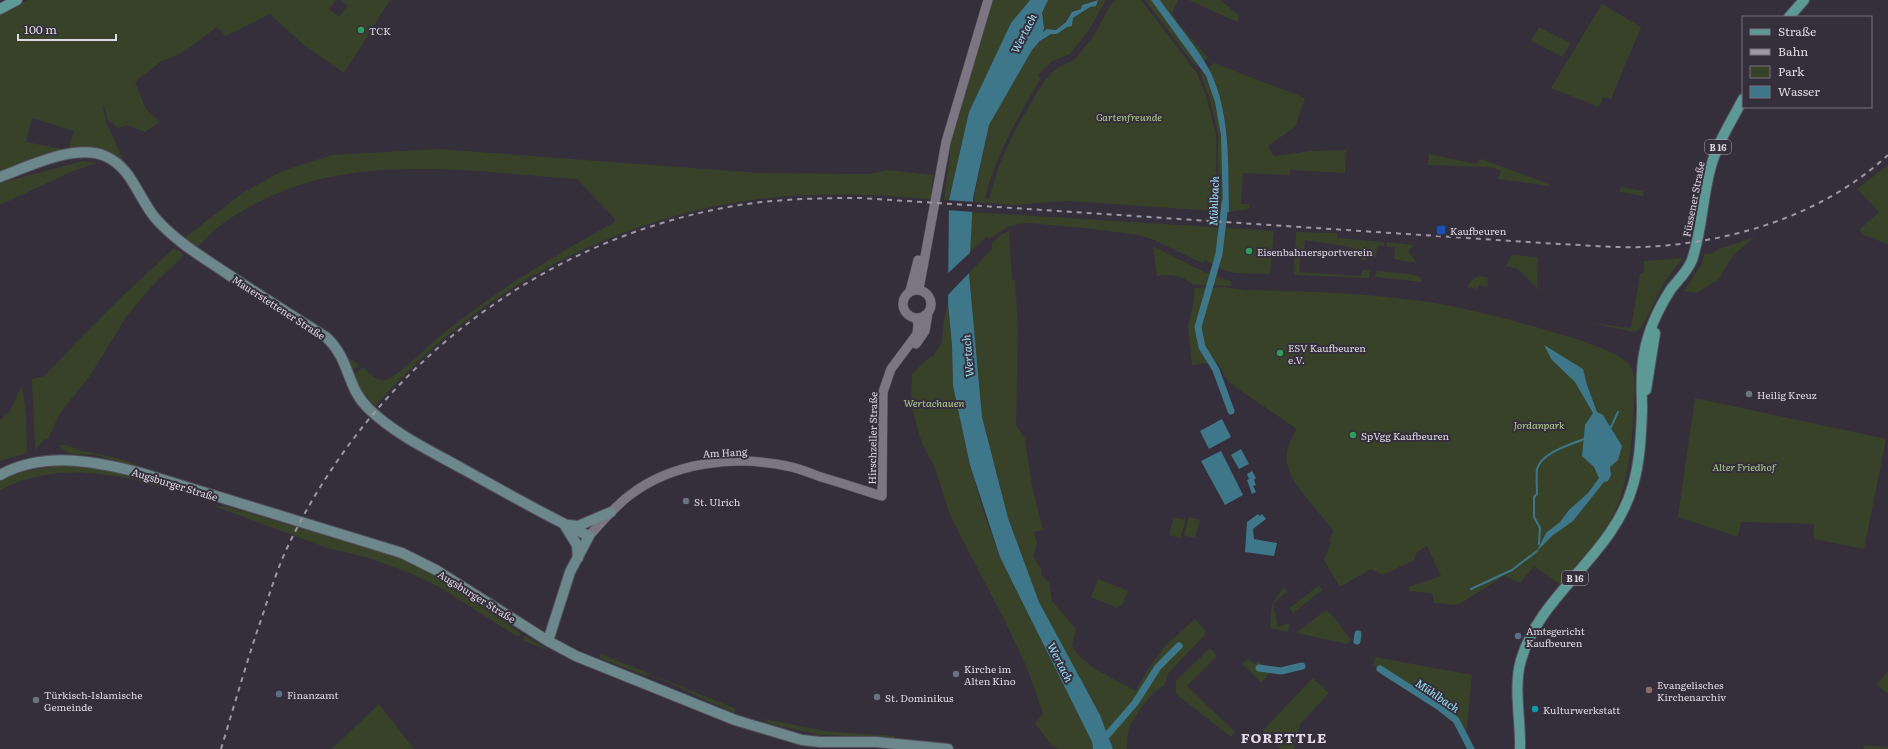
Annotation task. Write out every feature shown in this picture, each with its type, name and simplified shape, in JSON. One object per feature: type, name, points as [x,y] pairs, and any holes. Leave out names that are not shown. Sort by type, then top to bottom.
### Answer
[{"type":"main road","points":[[0,9],[17,0]]},
{"type":"main road","points":[[1791,16],[1804,0]]},
{"type":"main road","name":"Füssener Straße","points":[[1520,749],[1518,676],[1521,660],[1534,628],[1610,534],[1625,506],[1633,486],[1638,465],[1642,413],[1641,376],[1650,342],[1650,328],[1663,302],[1691,263],[1699,230],[1710,169],[1721,140],[1742,101]]},
{"type":"main road","name":"Mauerstettener Straße","points":[[0,177],[66,154],[84,152],[105,156],[118,164],[129,174],[156,218],[183,244],[326,337],[335,345],[343,359],[358,396],[368,409],[380,419],[393,429],[428,450],[589,536]]},
{"type":"main road","name":"Augsburger Straße","points":[[0,475],[29,464],[52,460],[108,464],[354,537],[402,553],[436,570],[548,641],[576,656],[735,720],[786,736],[820,742],[876,742],[948,749]]},
{"type":"main road","points":[[566,524],[578,526],[611,512]]},
{"type":"main road","name":"Mauerstettener Straße","points":[[566,524],[577,545],[578,558]]},
{"type":"main road","points":[[548,641],[570,572],[589,536]]},
{"type":"street","points":[[914,290],[931,225],[946,142],[988,0]]},
{"type":"street","points":[[914,290],[925,292],[930,297],[932,304],[928,313],[923,317],[916,318],[908,315],[903,305],[905,295],[914,290]]},
{"type":"street","name":"Hirschzeller Straße","points":[[882,496],[883,392],[888,375],[897,359],[920,335],[928,313]]},
{"type":"street","points":[[916,318],[920,335]]},
{"type":"street","name":"Am Hang","points":[[589,536],[611,512],[641,488],[681,469],[724,462],[758,462],[787,466],[882,496]]},
{"type":"green space","points":[[28,0],[336,0],[329,9],[339,17],[348,6],[341,0],[390,0],[344,73],[305,46],[270,14],[226,36],[217,27],[182,53],[160,62],[135,82],[146,109],[159,122],[145,132],[127,125],[118,128],[107,119],[105,107],[103,107],[106,122],[127,168],[96,150],[0,174],[0,14]],"holes":[[[32,118],[74,131],[68,150],[26,142]]]},
{"type":"green space","points":[[991,0],[1030,0],[1011,24],[969,112],[949,200],[944,200],[950,155],[949,142]]},
{"type":"green space","points":[[1048,0],[1095,0],[1082,5],[1081,9],[1071,14],[1056,30],[1049,29],[1042,32],[1042,13]]},
{"type":"green space","name":"Gartenfreunde","points":[[1098,0],[1106,0],[1087,33],[1070,54],[1051,62],[1038,75],[1041,78],[1001,151],[985,198],[989,199],[999,165],[1016,128],[1044,81],[1056,69],[1075,59],[1093,37],[1111,4],[1115,0],[1141,0],[1197,73],[1206,96],[1216,134],[1217,211],[1067,201],[1014,205],[973,202],[989,125],[1032,50],[1050,35],[1061,29],[1072,26],[1073,18],[1097,3]]},
{"type":"green space","points":[[1145,0],[1151,0],[1198,65],[1196,66],[1192,62]]},
{"type":"green space","points":[[1160,0],[1178,0],[1172,13],[1178,23],[1208,58],[1204,61]]},
{"type":"green space","points":[[1189,0],[1220,0],[1239,15],[1237,22]]},
{"type":"green space","points":[[1602,4],[1641,27],[1611,99],[1603,97],[1599,107],[1551,88]]},
{"type":"green space","points":[[1539,27],[1570,43],[1563,57],[1531,41]]},
{"type":"green space","points":[[1214,63],[1305,98],[1295,127],[1268,146],[1274,156],[1311,151],[1346,150],[1345,173],[1290,170],[1290,175],[1243,173],[1241,204],[1249,204],[1249,209],[1229,212],[1228,157],[1225,120],[1216,85],[1208,68]]},
{"type":"green space","points":[[1202,71],[1210,85],[1219,120],[1222,159],[1223,212],[1221,212],[1218,165],[1218,133],[1209,97],[1200,73]]},
{"type":"green space","points":[[438,149],[760,173],[868,174],[888,170],[933,175],[931,199],[845,194],[802,195],[759,199],[703,209],[649,224],[597,244],[546,268],[499,297],[454,330],[412,367],[373,409],[367,402],[353,375],[363,367],[378,380],[386,380],[391,378],[446,331],[507,286],[550,259],[615,222],[615,219],[577,179],[476,171],[406,169],[338,175],[296,186],[248,208],[226,221],[195,249],[183,239],[244,192],[282,171],[332,155]]},
{"type":"green space","points":[[1429,154],[1476,164],[1481,159],[1549,184],[1549,186],[1498,179],[1501,171],[1491,167],[1428,165]]},
{"type":"green space","points":[[83,161],[97,163],[73,171],[0,205],[0,183]]},
{"type":"green space","points":[[1888,165],[1888,244],[1864,235],[1859,230],[1879,212],[1857,189]]},
{"type":"green space","points":[[1621,187],[1644,191],[1643,196],[1620,192]]},
{"type":"green space","points":[[972,212],[1274,231],[1270,274],[1235,273],[1224,270],[1205,260],[1202,263],[1154,240],[1138,235],[1030,223],[1008,227],[989,239],[986,237],[969,253]]},
{"type":"green space","points":[[1009,231],[1012,280],[1015,280],[1018,327],[1016,425],[1025,439],[1032,486],[1043,530],[1034,532],[1037,544],[1033,556],[1041,569],[1041,575],[1049,582],[1052,601],[1076,629],[1072,646],[1092,667],[1136,691],[1148,669],[1166,645],[1195,619],[1206,631],[1204,636],[1169,672],[1164,686],[1148,699],[1137,714],[1128,733],[1127,749],[1113,749],[1100,715],[1039,602],[1008,518],[982,417],[969,273],[992,249],[992,243],[1002,234]]},
{"type":"green space","points":[[1296,232],[1337,233],[1337,238],[1384,242],[1384,246],[1377,246],[1376,258],[1367,257],[1366,260],[1362,260],[1350,247],[1305,240],[1304,251],[1301,251],[1299,272],[1361,276],[1362,270],[1370,271],[1369,278],[1294,275]]},
{"type":"green space","points":[[1755,237],[1733,255],[1719,279],[1697,293],[1684,291],[1702,264],[1704,254],[1713,253],[1721,248]]},
{"type":"green space","points":[[1387,242],[1414,245],[1408,251],[1417,263],[1394,259],[1395,247],[1387,247]]},
{"type":"green space","points":[[1153,246],[1202,271],[1230,281],[1232,286],[1193,285],[1181,277],[1167,275],[1157,276]]},
{"type":"green space","points":[[174,248],[184,255],[153,285],[126,317],[90,376],[60,413],[48,439],[44,440],[35,450],[32,379],[44,376],[115,303]]},
{"type":"green space","points":[[1511,255],[1538,257],[1537,285],[1540,291],[1518,269],[1506,266]]},
{"type":"green space","points":[[1683,258],[1665,281],[1642,327],[1634,332],[1591,323],[1631,328],[1640,274],[1644,272],[1644,261]]},
{"type":"green space","points":[[1377,271],[1409,274],[1420,277],[1422,282],[1375,277]]},
{"type":"green space","points":[[1478,276],[1489,279],[1487,287],[1479,285],[1478,289],[1467,287],[1472,280]]},
{"type":"green space","name":"Jordanpark","points":[[1224,287],[1248,291],[1247,290],[1357,294],[1400,298],[1456,307],[1583,341],[1623,359],[1632,368],[1635,388],[1632,435],[1628,466],[1621,497],[1608,525],[1598,541],[1562,586],[1534,566],[1520,583],[1504,576],[1458,605],[1434,603],[1432,593],[1409,591],[1408,587],[1441,576],[1427,546],[1417,552],[1414,560],[1383,575],[1371,569],[1340,587],[1324,560],[1331,542],[1329,540],[1334,531],[1296,484],[1288,467],[1288,450],[1297,429],[1227,380],[1217,362],[1192,365],[1188,326],[1194,300],[1194,288]]},
{"type":"green space","name":"Wertachauen","points":[[948,303],[952,345],[953,386],[970,465],[984,513],[1000,557],[1092,742],[1093,749],[1060,749],[1051,745],[1035,723],[1043,714],[1028,670],[1004,619],[949,512],[934,465],[922,444],[911,404],[912,374],[925,361],[933,356],[942,342],[944,320]]},
{"type":"green space","points":[[344,355],[360,365],[351,371]]},
{"type":"green space","points":[[22,385],[26,415],[27,453],[0,461],[0,420],[10,411]]},
{"type":"green space","name":"Alter Friedhof","points":[[1695,398],[1886,439],[1864,549],[1814,539],[1814,524],[1741,522],[1738,537],[1678,517]]},
{"type":"green space","points":[[59,445],[67,445],[79,450],[120,459],[167,477],[96,455],[71,454],[64,451]]},
{"type":"green space","points":[[55,466],[81,466],[107,469],[163,486],[156,486],[114,476],[64,473],[48,474],[32,478],[0,490],[0,480],[20,473]]},
{"type":"green space","points":[[214,506],[228,507],[400,558],[433,574],[521,633],[518,637],[439,587],[410,573],[372,559],[325,547]]},
{"type":"green space","points":[[1174,517],[1186,520],[1180,538],[1169,535]]},
{"type":"green space","points":[[1189,517],[1200,520],[1195,538],[1184,535]]},
{"type":"green space","points":[[1098,579],[1128,591],[1122,605],[1119,605],[1117,608],[1091,597]]},
{"type":"green space","points":[[1319,585],[1322,590],[1293,613],[1290,608]]},
{"type":"green space","points":[[1284,587],[1287,591],[1273,604],[1278,627],[1288,623],[1288,632],[1270,628],[1272,604]]},
{"type":"green space","points":[[1326,610],[1334,617],[1350,639],[1348,644],[1296,633]]},
{"type":"green space","points":[[525,636],[545,648],[544,649],[523,640]]},
{"type":"green space","points":[[1210,648],[1217,656],[1187,686],[1235,732],[1231,737],[1176,694],[1176,681]]},
{"type":"green space","points":[[601,654],[736,709],[734,713],[649,674],[647,676],[599,658]]},
{"type":"green space","points":[[1375,657],[1472,675],[1466,736],[1457,720],[1439,705],[1380,668],[1373,666]]},
{"type":"green space","points":[[1248,659],[1255,664],[1258,661],[1270,673],[1261,683],[1243,664]]},
{"type":"green space","points":[[1888,671],[1888,694],[1877,684]]},
{"type":"green space","points":[[1313,678],[1329,693],[1300,724],[1294,749],[1281,749],[1263,730]]},
{"type":"green space","points":[[379,704],[414,749],[332,749]]},
{"type":"green space","points":[[764,719],[824,731],[895,736],[894,738],[821,735],[770,724]]},
{"type":"green space","points":[[1865,745],[1888,747],[1888,749],[1863,749]]},
{"type":"water","name":"Wertach","points":[[1030,0],[1048,0],[1042,13],[1044,28],[1043,32],[1047,29],[1056,30],[1066,22],[1072,12],[1081,9],[1082,5],[1098,0],[1096,6],[1090,7],[1073,18],[1072,26],[1067,27],[1057,34],[1051,34],[1040,41],[1032,50],[989,125],[973,198],[969,273],[982,417],[1008,518],[1039,602],[1100,715],[1113,749],[1093,749],[1092,742],[1000,557],[970,465],[953,386],[952,345],[948,303],[949,200],[969,112],[1011,23]]},
{"type":"water","points":[[1151,0],[1160,0],[1187,36],[1206,64],[1217,89],[1222,106],[1227,141],[1229,212],[1223,212],[1221,136],[1215,102],[1206,76]]},
{"type":"water","points":[[1544,345],[1583,369],[1597,412],[1603,415],[1622,446],[1618,460],[1610,467],[1611,475],[1608,481],[1604,482],[1573,521],[1552,536],[1537,551],[1546,533],[1560,522],[1569,510],[1588,493],[1599,478],[1594,467],[1582,456],[1585,425],[1593,413],[1575,382],[1552,360]]},
{"type":"water","points":[[1222,419],[1231,437],[1209,449],[1200,431]]},
{"type":"water","points":[[1241,449],[1249,464],[1239,469],[1231,455]]},
{"type":"water","points":[[1221,451],[1243,495],[1225,505],[1201,461]]},
{"type":"water","points":[[1252,471],[1256,478],[1254,480],[1256,485],[1253,486],[1256,492],[1252,494],[1247,480],[1249,479],[1247,474]]},
{"type":"water","points":[[1258,514],[1260,516],[1262,514],[1266,519],[1253,529],[1254,539],[1277,543],[1274,556],[1245,552],[1247,522]]},
{"type":"pier","points":[[947,200],[975,202],[974,212],[947,210]]},
{"type":"pier","points":[[972,251],[971,271],[946,297],[946,275]]},
{"type":"waterway","name":"Mühlbach","points":[[1225,203],[1219,254],[1198,327],[1202,347],[1216,370],[1231,411]]},
{"type":"waterway","points":[[1611,427],[1618,412]]},
{"type":"waterway","points":[[1539,544],[1540,528],[1534,517],[1534,497],[1537,494],[1537,469],[1544,458],[1550,454],[1584,439]]},
{"type":"waterway","points":[[1471,589],[1512,570],[1537,551]]},
{"type":"waterway","name":"Mühlbach","points":[[1357,641],[1358,634]]},
{"type":"waterway","points":[[1102,741],[1135,703],[1158,667],[1179,646]]},
{"type":"waterway","points":[[1259,668],[1281,671],[1302,666]]},
{"type":"waterway","name":"Mühlbach","points":[[1380,669],[1438,706],[1456,720],[1471,749]]},
{"type":"railway","points":[[221,749],[252,646],[284,554],[323,483],[364,425],[412,372],[465,325],[524,285],[587,252],[653,226],[740,205],[774,201],[861,198],[1558,244],[1643,247],[1709,240],[1774,222],[1805,210],[1834,195],[1862,176],[1888,155]]},
{"type":"place","name":"TCK","points":[[361,30]]},
{"type":"place","name":"Kaufbeuren","points":[[1441,230]]},
{"type":"place","name":"Eisenbahnersportverein","points":[[1249,251]]},
{"type":"place","name":"ESV Kaufbeuren e.V.","points":[[1280,353]]},
{"type":"place","name":"Heilig Kreuz","points":[[1749,394]]},
{"type":"place","name":"SpVgg Kaufbeuren","points":[[1353,435]]},
{"type":"place","name":"St. Ulrich","points":[[686,501]]},
{"type":"place","name":"Amtsgericht Kaufbeuren","points":[[1518,636]]},
{"type":"place","name":"Kirche im Alten Kino","points":[[956,674]]},
{"type":"place","name":"Evangelisches Kirchenarchiv","points":[[1649,690]]},
{"type":"place","name":"Finanzamt","points":[[279,694]]},
{"type":"place","name":"St. Dominikus","points":[[877,697]]},
{"type":"place","name":"Türkisch-Islamische Gemeinde","points":[[36,700]]},
{"type":"place","name":"Kulturwerkstatt","points":[[1535,709]]},
{"type":"district","name":"FORETTLE","points":[[1284,737]]}]
